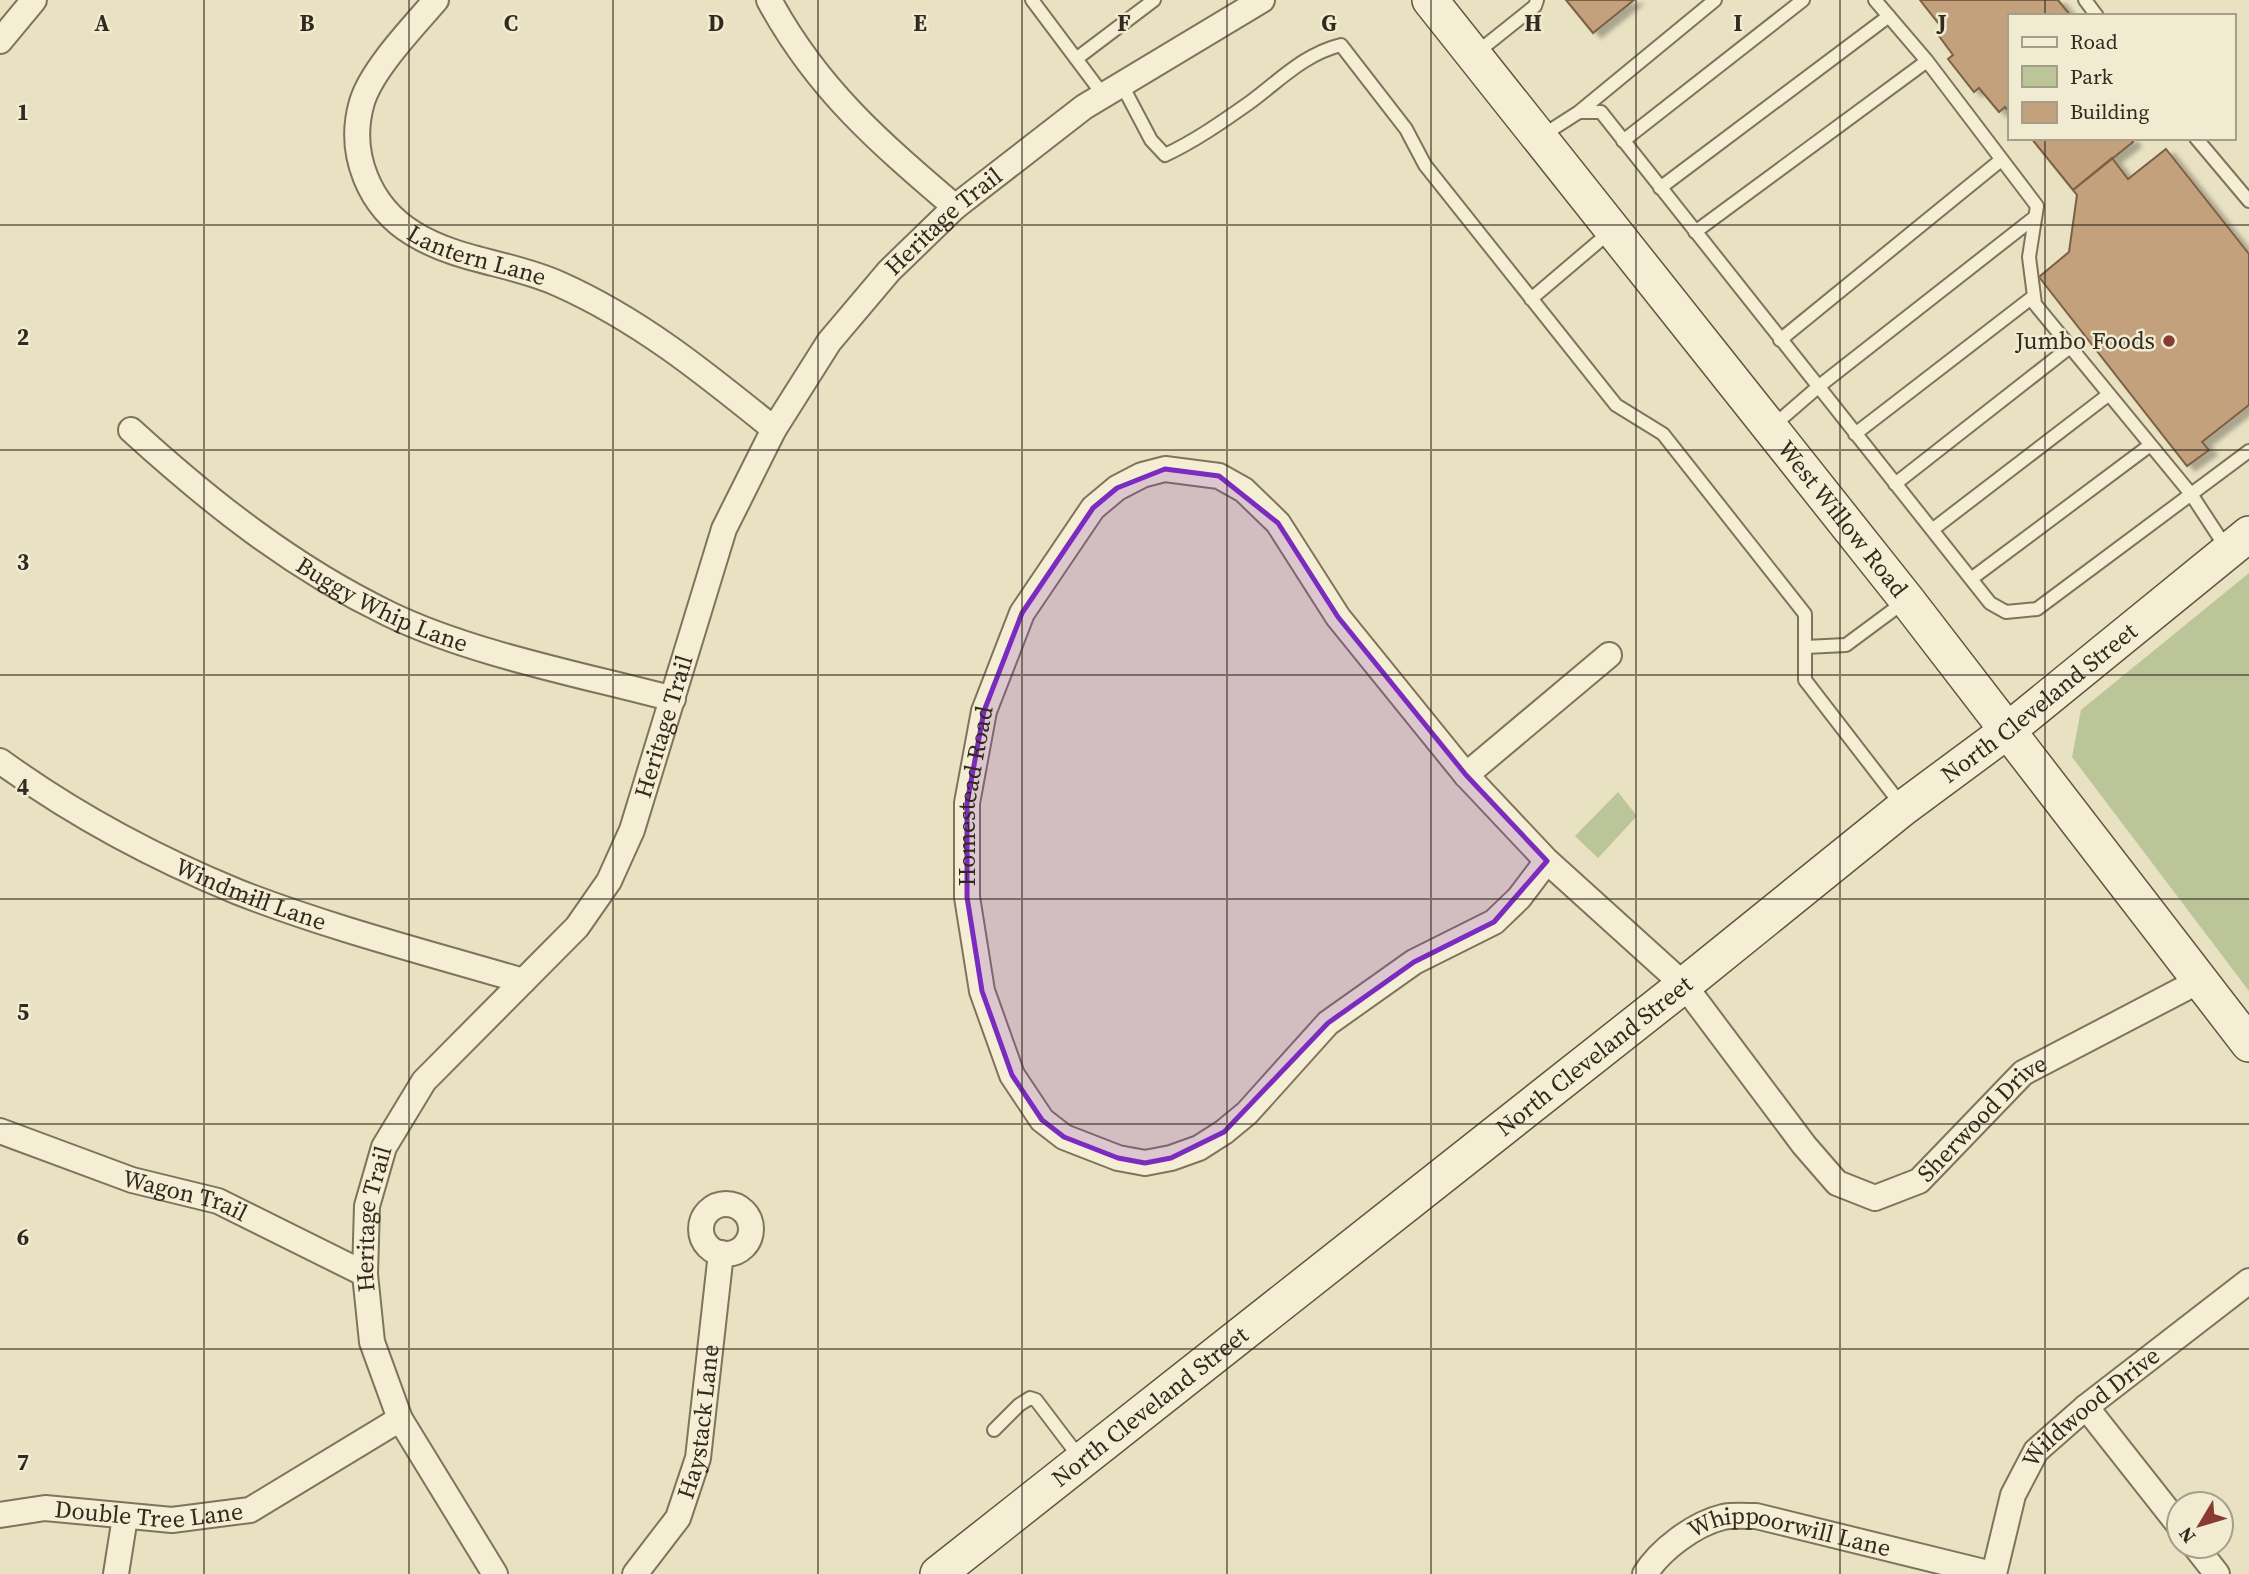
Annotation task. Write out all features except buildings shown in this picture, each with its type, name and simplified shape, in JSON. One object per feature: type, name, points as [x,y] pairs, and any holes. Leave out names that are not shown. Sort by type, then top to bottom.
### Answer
[{"type":"street","points":[[0,41],[34,0]]},
{"type":"street","name":"Lantern Lane","points":[[436,0],[390,54],[362,101],[356,144],[367,182],[384,211],[415,234],[461,254],[508,265],[558,284],[613,312],[675,349],[774,429]]},
{"type":"street","points":[[769,0],[785,29],[827,88],[874,138],[955,206]]},
{"type":"street","name":"Heritage Trail","points":[[495,1574],[400,1419],[372,1342],[365,1273],[367,1206],[384,1147],[424,1081],[577,927],[609,881],[632,830],[673,699],[695,615],[724,529],[774,429],[829,342],[889,271],[955,206],[1084,107],[1261,0]]},
{"type":"street","name":"West Willow Road","points":[[1430,0],[1907,600],[2249,1044]]},
{"type":"street","name":"Buggy Whip Lane","points":[[131,430],[233,519],[323,579],[390,615],[453,639],[673,699]]},
{"type":"street","name":"Homestead Road","points":[[1547,861],[1519,898],[1494,922],[1414,962],[1328,1023],[1247,1113],[1199,1149],[1145,1163],[1093,1150],[1064,1137],[1042,1120],[1012,1075],[982,991],[967,897],[967,803],[984,711],[1022,612],[1074,533],[1094,508],[1117,488],[1142,475],[1165,469],[1193,470],[1219,476],[1262,505],[1278,523],[1338,617],[1466,775],[1547,861],[1684,985]]},
{"type":"street","name":"North Cleveland Street","points":[[938,1574],[1684,985],[1903,808],[2007,731],[2238,542]]},
{"type":"street","points":[[1466,775],[1609,655]]},
{"type":"street","name":"Windmill Lane","points":[[0,761],[79,812],[154,854],[238,892],[305,916],[523,981]]},
{"type":"street","name":"Sherwood Drive","points":[[1684,985],[1804,1145],[1837,1183],[1875,1198],[1919,1181],[2023,1073],[2199,981]]},
{"type":"street","name":"Wagon Trail","points":[[0,1131],[132,1180],[218,1201],[365,1273]]},
{"type":"street","name":"Haystack Lane","points":[[635,1574],[678,1517],[698,1458],[721,1253]]},
{"type":"street","name":"Wildwood Drive","points":[[1993,1574],[2012,1495],[2036,1451],[2086,1407],[2249,1281]]},
{"type":"street","points":[[2086,1407],[2165,1507]]},
{"type":"street","name":"Double Tree Lane","points":[[0,1515],[45,1507],[172,1520],[250,1510],[400,1419]]},
{"type":"street","name":"Whippoorwill Lane","points":[[1645,1574],[1655,1558],[1689,1534],[1723,1517],[1756,1516],[1993,1574]]},
{"type":"street","points":[[116,1574],[125,1517]]},
{"type":"street","points":[[2206,1560],[2217,1574]]},
{"type":"lane","points":[[1031,0],[1076,59],[1113,90],[1165,155],[1190,143],[1230,116],[1317,51],[1341,45],[1406,129],[1425,166],[1616,405],[1663,434],[1805,614],[1805,680],[1903,808]]},
{"type":"lane","points":[[1076,59],[1154,0]]},
{"type":"lane","points":[[1474,55],[1535,6],[1537,0]]},
{"type":"lane","points":[[1540,138],[1579,112],[1715,0]]},
{"type":"lane","points":[[1623,141],[1803,0]]},
{"type":"lane","points":[[1875,0],[1927,61],[2037,206],[2029,257],[2035,304],[2149,446],[2238,542]]},
{"type":"lane","points":[[1660,188],[1889,16]]},
{"type":"lane","points":[[1695,232],[1927,61]]},
{"type":"lane","points":[[1579,112],[1601,113],[1990,603],[2006,612],[2037,609],[2249,451]]},
{"type":"lane","points":[[2198,140],[2249,201]]},
{"type":"lane","points":[[1780,340],[2001,160]]},
{"type":"lane","points":[[1771,428],[1818,387],[2035,217]]},
{"type":"lane","points":[[1531,299],[1613,230]]},
{"type":"lane","points":[[1855,434],[2034,296]]},
{"type":"lane","points":[[1895,484],[2070,347]]},
{"type":"lane","points":[[1932,530],[2108,395]]},
{"type":"lane","points":[[1971,579],[2149,446]]},
{"type":"lane","points":[[1805,646],[1846,645],[1907,600]]},
{"type":"lane","points":[[994,1430],[1019,1405],[1030,1398],[1036,1400],[1082,1461]]},
{"type":"highlighted area","points":[[1165,469],[1219,476],[1278,523],[1338,617],[1466,775],[1547,861],[1494,922],[1414,962],[1328,1023],[1224,1132],[1171,1158],[1145,1163],[1118,1158],[1064,1137],[1042,1120],[1012,1075],[982,991],[967,897],[967,803],[984,711],[1022,613],[1093,508],[1117,488]]},
{"type":"green space","points":[[2249,573],[2249,991],[2072,757],[2081,710]]},
{"type":"green space","points":[[1618,792],[1637,816],[1598,858],[1575,836]]},
{"type":"place","name":"Jumbo Foods","points":[[2169,341]]}]
